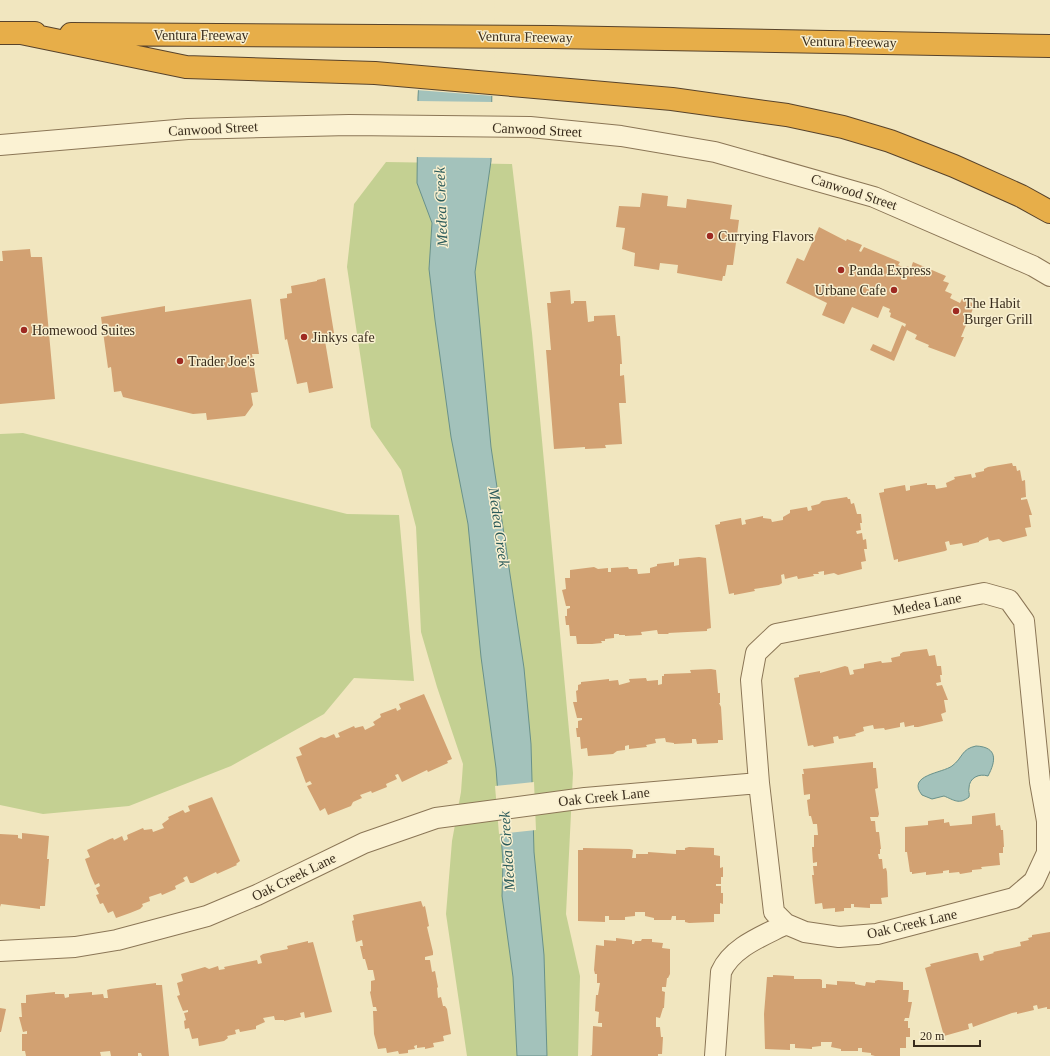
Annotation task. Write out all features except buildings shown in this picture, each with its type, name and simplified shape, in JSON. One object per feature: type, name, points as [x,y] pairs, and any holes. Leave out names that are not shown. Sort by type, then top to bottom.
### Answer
[{"type":"highway","name":"Ventura Freeway","points":[[10,33],[516,37],[1050,46]]},
{"type":"highway","points":[[10,33],[186,67],[375,73],[672,99],[788,115],[843,127],[890,142],[954,166],[1021,196],[1050,212]]},
{"type":"street","name":"Canwood Street","points":[[0,145],[188,130],[408,125],[514,127],[620,136],[714,152],[790,172],[874,197],[1033,266],[1050,276]]},
{"type":"street","name":"Medea Lane","points":[[759,783],[751,680],[756,653],[776,634],[984,593],[1009,600],[1024,621],[1040,782],[1048,821]]},
{"type":"street","name":"Oak Creek Lane","points":[[0,951],[75,947],[117,940],[207,916],[257,896],[364,843],[436,818],[462,813],[585,798],[759,783],[774,912],[786,924],[805,932],[839,937],[877,934],[1014,898],[1034,881],[1047,852],[1048,821]]},
{"type":"street","points":[[715,1056],[720,972],[724,964],[744,946],[786,924]]},
{"type":"green space","points":[[386,162],[512,164],[532,333],[573,773],[566,914],[580,976],[578,1056],[467,1056],[446,914],[452,841],[461,792],[463,764],[437,687],[421,632],[416,527],[401,470],[371,427],[347,267],[354,204]]},
{"type":"green space","points":[[23,433],[347,514],[399,515],[414,681],[354,678],[324,714],[231,766],[129,806],[43,814],[0,805],[0,434]]},
{"type":"water","name":"Medea Creek","points":[[424,0],[493,0],[491,161],[475,272],[491,447],[524,668],[531,744],[534,852],[544,955],[547,1056],[517,1056],[513,977],[502,896],[503,862],[496,768],[481,657],[468,524],[451,437],[429,269],[432,223],[417,183],[418,97]]},
{"type":"water","points":[[976,746],[983,747],[992,752],[994,760],[988,776],[981,775],[975,777],[971,781],[969,784],[969,797],[959,801],[944,796],[932,799],[922,795],[918,788],[922,779],[952,766],[967,749]]},
{"type":"pier","points":[[422,0],[495,0],[494,96],[416,90]]},
{"type":"pier","points":[[416,101],[494,102],[493,158],[414,157]]},
{"type":"pier","points":[[534,782],[536,830],[499,834],[495,786]]},
{"type":"place","name":"Currying Flavors","points":[[710,236]]},
{"type":"place","name":"Panda Express","points":[[841,270]]},
{"type":"place","name":"Urbane Cafe","points":[[894,290]]},
{"type":"place","name":"The Habit Burger Grill","points":[[956,311]]},
{"type":"place","name":"Homewood Suites","points":[[24,330]]},
{"type":"place","name":"Jinkys cafe","points":[[304,337]]},
{"type":"place","name":"Trader Joe's","points":[[180,361]]}]
